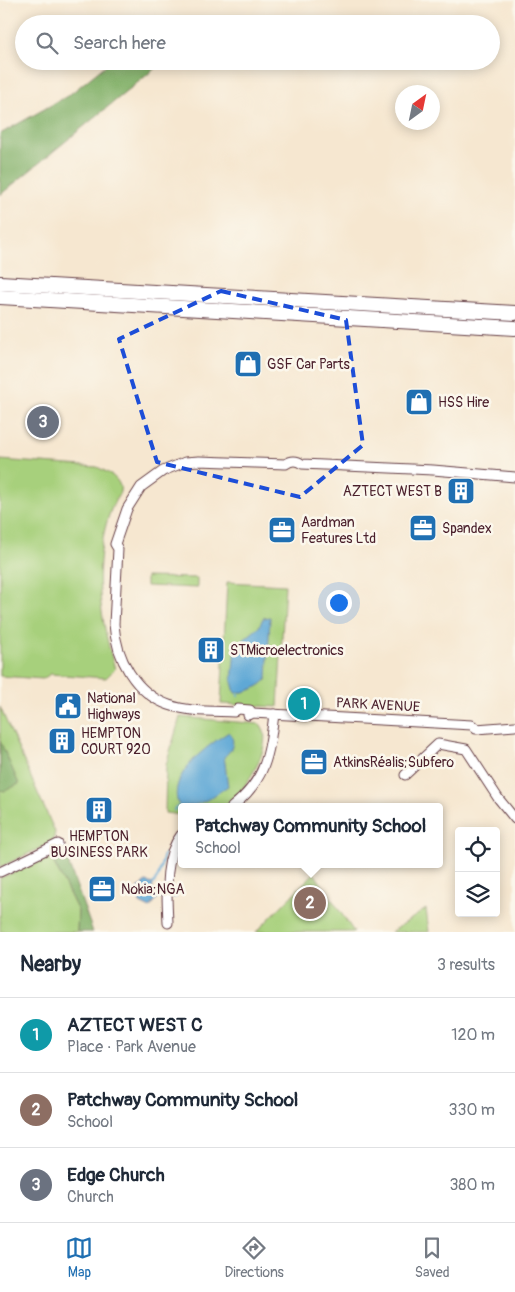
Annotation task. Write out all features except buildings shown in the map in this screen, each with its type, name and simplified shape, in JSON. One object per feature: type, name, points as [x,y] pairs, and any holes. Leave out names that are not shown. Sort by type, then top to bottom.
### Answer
[{"type":"highway","points":[[0,283],[515,313]]},
{"type":"highway","points":[[0,297],[515,328]]},
{"type":"street","name":"PARK AVENUE","points":[[512,475],[302,464],[294,468],[286,464],[185,462],[163,471],[142,487],[127,509],[120,533],[116,536],[115,544],[118,549],[115,636],[122,660],[129,672],[143,688],[169,705],[196,710],[234,712],[238,709],[250,710],[252,713],[515,726]]},
{"type":"street","points":[[236,803],[256,784],[263,772],[270,750],[274,714]]},
{"type":"street","points":[[405,775],[437,743],[466,749],[498,798],[515,819]]},
{"type":"street","points":[[168,923],[168,897],[172,854],[178,841]]},
{"type":"street","points":[[0,872],[58,844]]},
{"type":"highlighted area","points":[[221,291],[346,320],[363,445],[300,497],[157,462],[119,339]]},
{"type":"green space","points":[[100,70],[153,70],[0,195],[0,134],[69,95]]},
{"type":"green space","points":[[0,460],[97,467],[110,474],[120,486],[120,491],[106,523],[100,560],[101,607],[115,669],[106,678],[50,674],[43,679],[0,676]]},
{"type":"green space","points":[[146,577],[197,578],[197,588],[146,586]]},
{"type":"green space","points":[[227,582],[285,585],[278,707],[221,704]]},
{"type":"green space","points":[[0,707],[55,832],[53,842],[0,867]]},
{"type":"green space","points":[[180,717],[260,724],[264,732],[261,757],[255,770],[238,794],[226,803],[178,803],[178,815],[165,813],[166,765]]},
{"type":"green space","points":[[0,741],[19,784],[5,791],[0,790]]},
{"type":"green space","points":[[64,851],[93,932],[77,932],[78,911],[51,857]]},
{"type":"green space","points":[[51,857],[78,911],[77,932],[0,932],[0,878]]},
{"type":"green space","points":[[314,873],[354,932],[256,932]]},
{"type":"green space","points":[[426,909],[429,932],[391,932]]},
{"type":"water","points":[[270,617],[267,679],[261,685],[252,689],[235,693],[232,682],[235,647],[259,627],[263,618]]},
{"type":"water","points":[[229,732],[233,739],[229,752],[224,757],[228,786],[201,803],[178,803],[176,795],[183,773],[200,753]]},
{"type":"water","points":[[146,882],[153,884],[152,892],[157,898],[150,908],[140,903],[138,895],[139,887]]},
{"type":"waterway","points":[[174,810],[178,807]]},
{"type":"waterway","points":[[153,884],[158,877],[164,854]]},
{"type":"waterway","points":[[170,897],[176,897]]},
{"type":"waterway","points":[[157,898],[165,898]]},
{"type":"place","name":"GSF Car Parts","points":[[248,364]]},
{"type":"place","name":"HSS Hire","points":[[419,402]]},
{"type":"place","name":"Edge Church","points":[[43,422]]},
{"type":"place","name":"AZTECT WEST B","points":[[461,491]]},
{"type":"place","name":"Spandex","points":[[423,528]]},
{"type":"place","name":"Aardman Features Ltd","points":[[282,530]]},
{"type":"place","name":"STMicroelectronics","points":[[211,650]]},
{"type":"place","name":"AZTECT WEST C","points":[[304,704]]},
{"type":"place","name":"National Highways","points":[[68,706]]},
{"type":"place","name":"HEMPTON COURT 920","points":[[62,741]]},
{"type":"place","name":"AtkinsRéalis;Subfero","points":[[314,762]]},
{"type":"place","name":"HEMPTON BUSINESS PARK","points":[[99,810]]},
{"type":"place","name":"Nokia;NGA","points":[[102,889]]},
{"type":"place","name":"Patchway Community School","points":[[310,903]]}]
